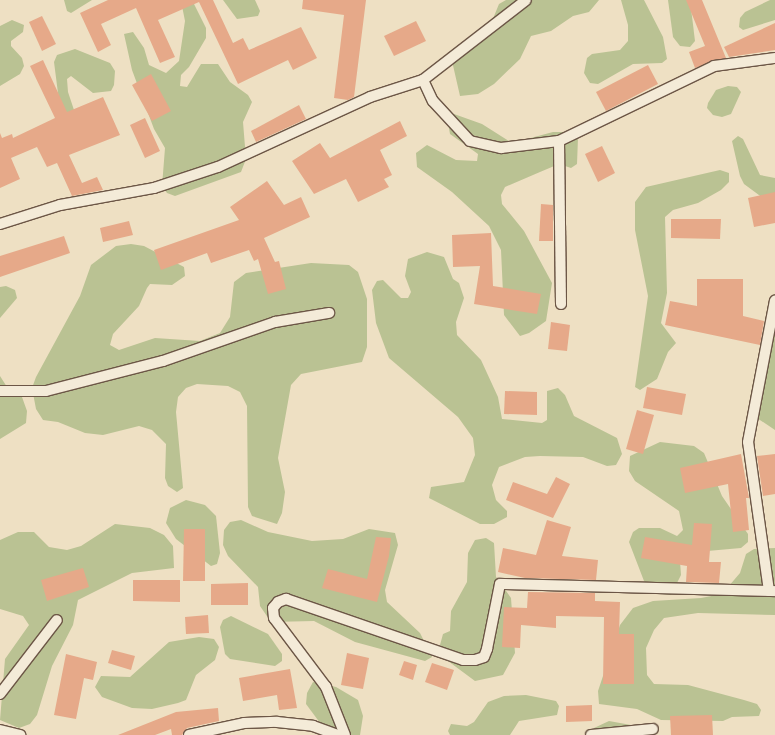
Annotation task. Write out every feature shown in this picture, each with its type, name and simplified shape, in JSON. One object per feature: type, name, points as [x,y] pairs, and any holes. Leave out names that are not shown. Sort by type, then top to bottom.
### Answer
[{"type":"lane","points":[[0,224],[60,206],[154,188],[218,167],[370,97],[423,80],[526,0]]},
{"type":"lane","points":[[423,80],[433,101],[470,141],[502,148],[559,141],[714,66],[775,58]]},
{"type":"lane","points":[[559,141],[561,304]]},
{"type":"lane","points":[[345,735],[326,687],[274,618],[273,608],[278,602],[286,599],[463,660],[475,660],[484,656],[487,649],[500,584],[772,591],[748,442],[775,301]]},
{"type":"lane","points":[[0,391],[46,391],[163,361],[275,322],[329,313]]},
{"type":"lane","points":[[0,694],[57,620]]},
{"type":"lane","points":[[189,735],[244,723],[277,722],[313,726],[338,735]]},
{"type":"lane","points":[[592,735],[653,729]]},
{"type":"lane","points":[[0,730],[20,735]]},
{"type":"green space","points":[[64,0],[92,0],[71,13],[67,11]]},
{"type":"green space","points":[[192,0],[206,28],[206,38],[189,67],[181,75],[180,86],[187,87],[201,64],[218,64],[230,82],[248,95],[252,102],[243,122],[246,159],[241,172],[175,196],[167,193],[162,186],[165,148],[154,129],[132,70],[124,34],[133,32],[144,48],[149,65],[166,73],[179,61],[185,21],[182,6]]},
{"type":"green space","points":[[223,0],[255,0],[260,11],[258,16],[237,19]]},
{"type":"green space","points":[[506,0],[599,0],[589,12],[573,16],[551,31],[531,36],[520,59],[494,84],[478,94],[460,96],[452,61],[490,26],[499,4]]},
{"type":"green space","points":[[621,0],[644,0],[663,37],[667,59],[662,63],[633,64],[598,84],[590,83],[584,73],[587,58],[592,54],[620,50],[628,41],[628,25]]},
{"type":"green space","points":[[668,0],[690,0],[695,41],[690,47],[680,46],[673,37]]},
{"type":"green space","points":[[770,0],[775,0],[775,20],[743,30],[739,27],[740,18],[745,12]]},
{"type":"green space","points":[[12,20],[24,25],[23,32],[11,41],[11,46],[22,58],[24,66],[20,74],[0,86],[0,26]]},
{"type":"green space","points":[[75,49],[110,63],[115,71],[114,85],[111,91],[93,93],[71,76],[67,79],[68,92],[76,116],[69,120],[59,101],[54,62],[57,55]]},
{"type":"green space","points":[[728,86],[737,87],[741,92],[731,114],[722,117],[713,115],[707,108],[708,103],[716,90]]},
{"type":"green space","points":[[454,114],[482,124],[512,143],[553,132],[568,132],[578,138],[577,164],[571,168],[559,164],[505,187],[501,195],[502,204],[524,231],[552,283],[546,321],[529,333],[520,336],[504,315],[501,250],[489,226],[452,192],[417,167],[416,153],[427,145],[456,160],[477,161],[478,154],[450,134],[447,117]]},
{"type":"green space","points":[[738,136],[743,139],[760,175],[775,178],[775,207],[744,184],[740,176],[732,141]]},
{"type":"green space","points":[[720,170],[729,173],[729,182],[721,190],[698,203],[673,210],[665,217],[667,293],[661,323],[676,343],[668,352],[657,379],[640,390],[635,387],[648,296],[635,230],[635,202],[646,187]]},
{"type":"green space","points":[[131,244],[144,246],[184,267],[185,276],[172,285],[150,284],[139,306],[113,334],[110,345],[119,350],[155,338],[200,341],[220,333],[230,317],[234,282],[246,273],[311,263],[349,265],[358,272],[367,299],[367,347],[362,362],[301,374],[291,385],[278,458],[285,492],[282,513],[277,524],[252,516],[248,507],[247,406],[240,392],[228,386],[197,384],[186,388],[178,397],[176,412],[183,488],[177,492],[168,486],[165,478],[166,444],[152,430],[139,426],[103,435],[85,433],[58,422],[43,420],[36,409],[32,388],[36,377],[80,296],[91,265],[116,246]]},
{"type":"green space","points":[[427,252],[444,257],[453,279],[459,283],[464,298],[456,322],[457,335],[481,360],[498,397],[502,419],[542,423],[547,420],[547,391],[558,388],[565,395],[574,416],[617,438],[622,454],[616,465],[607,466],[583,457],[540,456],[525,457],[499,467],[492,485],[496,500],[507,511],[507,517],[494,524],[480,524],[429,498],[431,487],[464,482],[475,455],[473,438],[458,417],[389,358],[376,323],[372,290],[377,281],[383,280],[401,298],[408,298],[411,292],[405,276],[408,259]]},
{"type":"green space","points":[[6,286],[15,290],[17,298],[0,318],[0,287]]},
{"type":"green space","points":[[775,306],[775,430],[754,416],[750,398],[755,373],[768,352],[769,307]]},
{"type":"green space","points":[[0,376],[7,387],[22,397],[27,411],[26,423],[0,439]]},
{"type":"green space","points":[[660,442],[694,446],[704,453],[722,496],[748,534],[748,542],[741,548],[696,552],[680,561],[681,575],[671,595],[655,593],[644,581],[629,542],[633,532],[639,528],[660,528],[677,536],[683,530],[679,511],[635,481],[629,471],[630,456]]},
{"type":"green space","points":[[186,500],[205,505],[216,516],[220,553],[217,564],[211,566],[176,539],[166,523],[170,508]]},
{"type":"green space","points":[[241,520],[268,532],[312,541],[343,539],[369,529],[395,533],[398,545],[385,590],[387,602],[420,633],[432,657],[425,661],[355,642],[314,621],[271,622],[260,606],[258,587],[228,556],[223,545],[224,530],[230,522]]},
{"type":"green space","points":[[115,524],[150,528],[164,535],[173,546],[174,568],[132,573],[78,600],[73,625],[52,666],[37,715],[30,724],[19,728],[0,720],[5,659],[29,625],[23,616],[0,609],[0,540],[18,532],[34,532],[49,547],[67,550],[81,546]]},
{"type":"green space","points":[[486,538],[494,543],[496,577],[511,598],[515,653],[503,675],[475,681],[448,661],[440,645],[443,634],[450,631],[451,611],[467,582],[468,553],[475,540]]},
{"type":"green space","points":[[775,548],[775,615],[698,613],[664,618],[654,630],[646,648],[647,675],[654,684],[688,685],[744,700],[757,704],[761,710],[759,716],[732,717],[723,721],[661,720],[637,709],[599,704],[598,691],[620,625],[633,608],[653,601],[701,598],[722,594],[740,573],[746,554],[754,549]]},
{"type":"green space","points":[[231,616],[268,634],[282,654],[282,661],[275,666],[230,659],[225,654],[220,627],[223,620]]},
{"type":"green space","points":[[199,637],[214,639],[219,647],[215,660],[196,675],[186,700],[152,709],[132,708],[102,697],[95,687],[101,676],[130,677],[169,642]]},
{"type":"green space","points":[[313,682],[336,687],[358,700],[363,716],[360,735],[329,735],[306,704],[307,693]]},
{"type":"green space","points":[[526,695],[556,701],[559,706],[557,715],[519,721],[510,735],[450,735],[448,731],[451,724],[467,726],[474,722],[488,702],[504,696]]},
{"type":"green space","points":[[609,721],[631,725],[640,735],[595,735],[594,728]]},
{"type":"building","points":[[108,0],[213,0],[233,43],[243,38],[249,50],[301,27],[317,58],[293,70],[288,60],[238,84],[199,2],[158,20],[175,57],[160,63],[136,8],[101,24],[111,45],[98,52],[80,13]]},
{"type":"building","points":[[303,0],[366,0],[354,97],[348,100],[334,98],[344,15],[302,9]]},
{"type":"building","points":[[686,0],[702,0],[726,58],[695,68],[689,52],[705,46]]},
{"type":"building","points":[[42,16],[56,44],[42,51],[29,22]]},
{"type":"building","points":[[416,21],[426,41],[394,56],[384,36]]},
{"type":"building","points":[[775,23],[775,50],[729,57],[724,47]]},
{"type":"building","points":[[43,60],[67,112],[103,97],[120,135],[69,155],[82,183],[97,177],[103,190],[72,196],[57,163],[47,167],[37,147],[11,158],[20,179],[0,188],[0,133],[2,138],[12,134],[13,138],[55,118],[30,66]]},
{"type":"building","points":[[648,65],[658,84],[606,111],[596,92]]},
{"type":"building","points":[[151,74],[171,111],[152,121],[132,85]]},
{"type":"building","points":[[299,105],[306,119],[256,142],[251,131]]},
{"type":"building","points":[[145,118],[160,151],[145,158],[130,125]]},
{"type":"building","points":[[400,121],[407,136],[380,150],[392,175],[384,179],[389,187],[358,202],[346,179],[314,194],[292,161],[320,143],[330,158]]},
{"type":"building","points":[[602,146],[615,173],[598,182],[585,154]]},
{"type":"building","points":[[267,181],[284,205],[301,197],[310,217],[264,238],[275,262],[279,261],[286,289],[268,294],[258,259],[254,261],[249,250],[211,263],[207,253],[161,270],[154,250],[239,220],[230,207]]},
{"type":"building","points":[[775,192],[775,223],[754,227],[748,198]]},
{"type":"building","points":[[541,204],[553,205],[553,241],[539,241]]},
{"type":"building","points":[[671,219],[721,219],[720,239],[671,238]]},
{"type":"building","points":[[129,221],[133,235],[103,242],[100,228]]},
{"type":"building","points":[[491,233],[493,286],[541,294],[537,314],[474,304],[480,266],[453,267],[452,235]]},
{"type":"building","points":[[64,236],[70,253],[0,277],[0,256]]},
{"type":"building","points":[[697,279],[743,279],[743,316],[764,321],[760,345],[665,325],[670,301],[697,306]]},
{"type":"building","points":[[551,322],[570,325],[567,351],[548,349]]},
{"type":"building","points":[[647,387],[686,394],[682,415],[643,408]]},
{"type":"building","points":[[505,391],[537,392],[537,415],[504,414]]},
{"type":"building","points":[[637,410],[654,415],[643,454],[626,449]]},
{"type":"building","points":[[741,454],[749,498],[746,498],[749,530],[733,532],[728,484],[685,493],[680,468]]},
{"type":"building","points":[[775,454],[775,494],[763,496],[757,456]]},
{"type":"building","points":[[556,477],[570,484],[553,518],[506,500],[513,482],[547,494]]},
{"type":"building","points":[[547,520],[571,527],[562,556],[598,560],[596,580],[525,578],[498,572],[503,548],[536,555]]},
{"type":"building","points":[[694,523],[712,524],[709,562],[721,562],[719,583],[686,582],[687,566],[641,558],[645,537],[692,545]]},
{"type":"building","points":[[184,529],[205,529],[205,581],[183,581]]},
{"type":"building","points":[[376,537],[391,538],[389,556],[377,602],[322,588],[328,569],[367,579]]},
{"type":"building","points":[[83,568],[89,587],[47,601],[41,580]]},
{"type":"building","points":[[133,580],[180,580],[180,602],[133,601]]},
{"type":"building","points":[[248,583],[248,605],[211,605],[211,584]]},
{"type":"building","points":[[528,592],[595,593],[595,601],[620,602],[619,634],[634,634],[634,684],[603,684],[604,617],[556,616],[556,628],[521,625],[520,648],[502,647],[504,607],[527,608]]},
{"type":"building","points":[[208,615],[209,633],[186,634],[185,617]]},
{"type":"building","points":[[112,650],[135,656],[131,670],[108,663]]},
{"type":"building","points":[[347,653],[369,658],[363,689],[341,685]]},
{"type":"building","points":[[66,654],[97,662],[93,680],[84,678],[76,719],[54,715]]},
{"type":"building","points":[[404,661],[417,665],[413,680],[399,675]]},
{"type":"building","points":[[432,663],[454,670],[447,690],[425,682]]},
{"type":"building","points":[[290,669],[297,708],[279,710],[277,695],[243,701],[239,678]]},
{"type":"building","points":[[592,705],[592,721],[566,722],[566,706]]},
{"type":"building","points":[[218,708],[219,721],[187,728],[182,735],[172,735],[171,729],[155,735],[118,735],[176,712]]},
{"type":"building","points":[[712,715],[713,735],[671,735],[670,716]]}]
